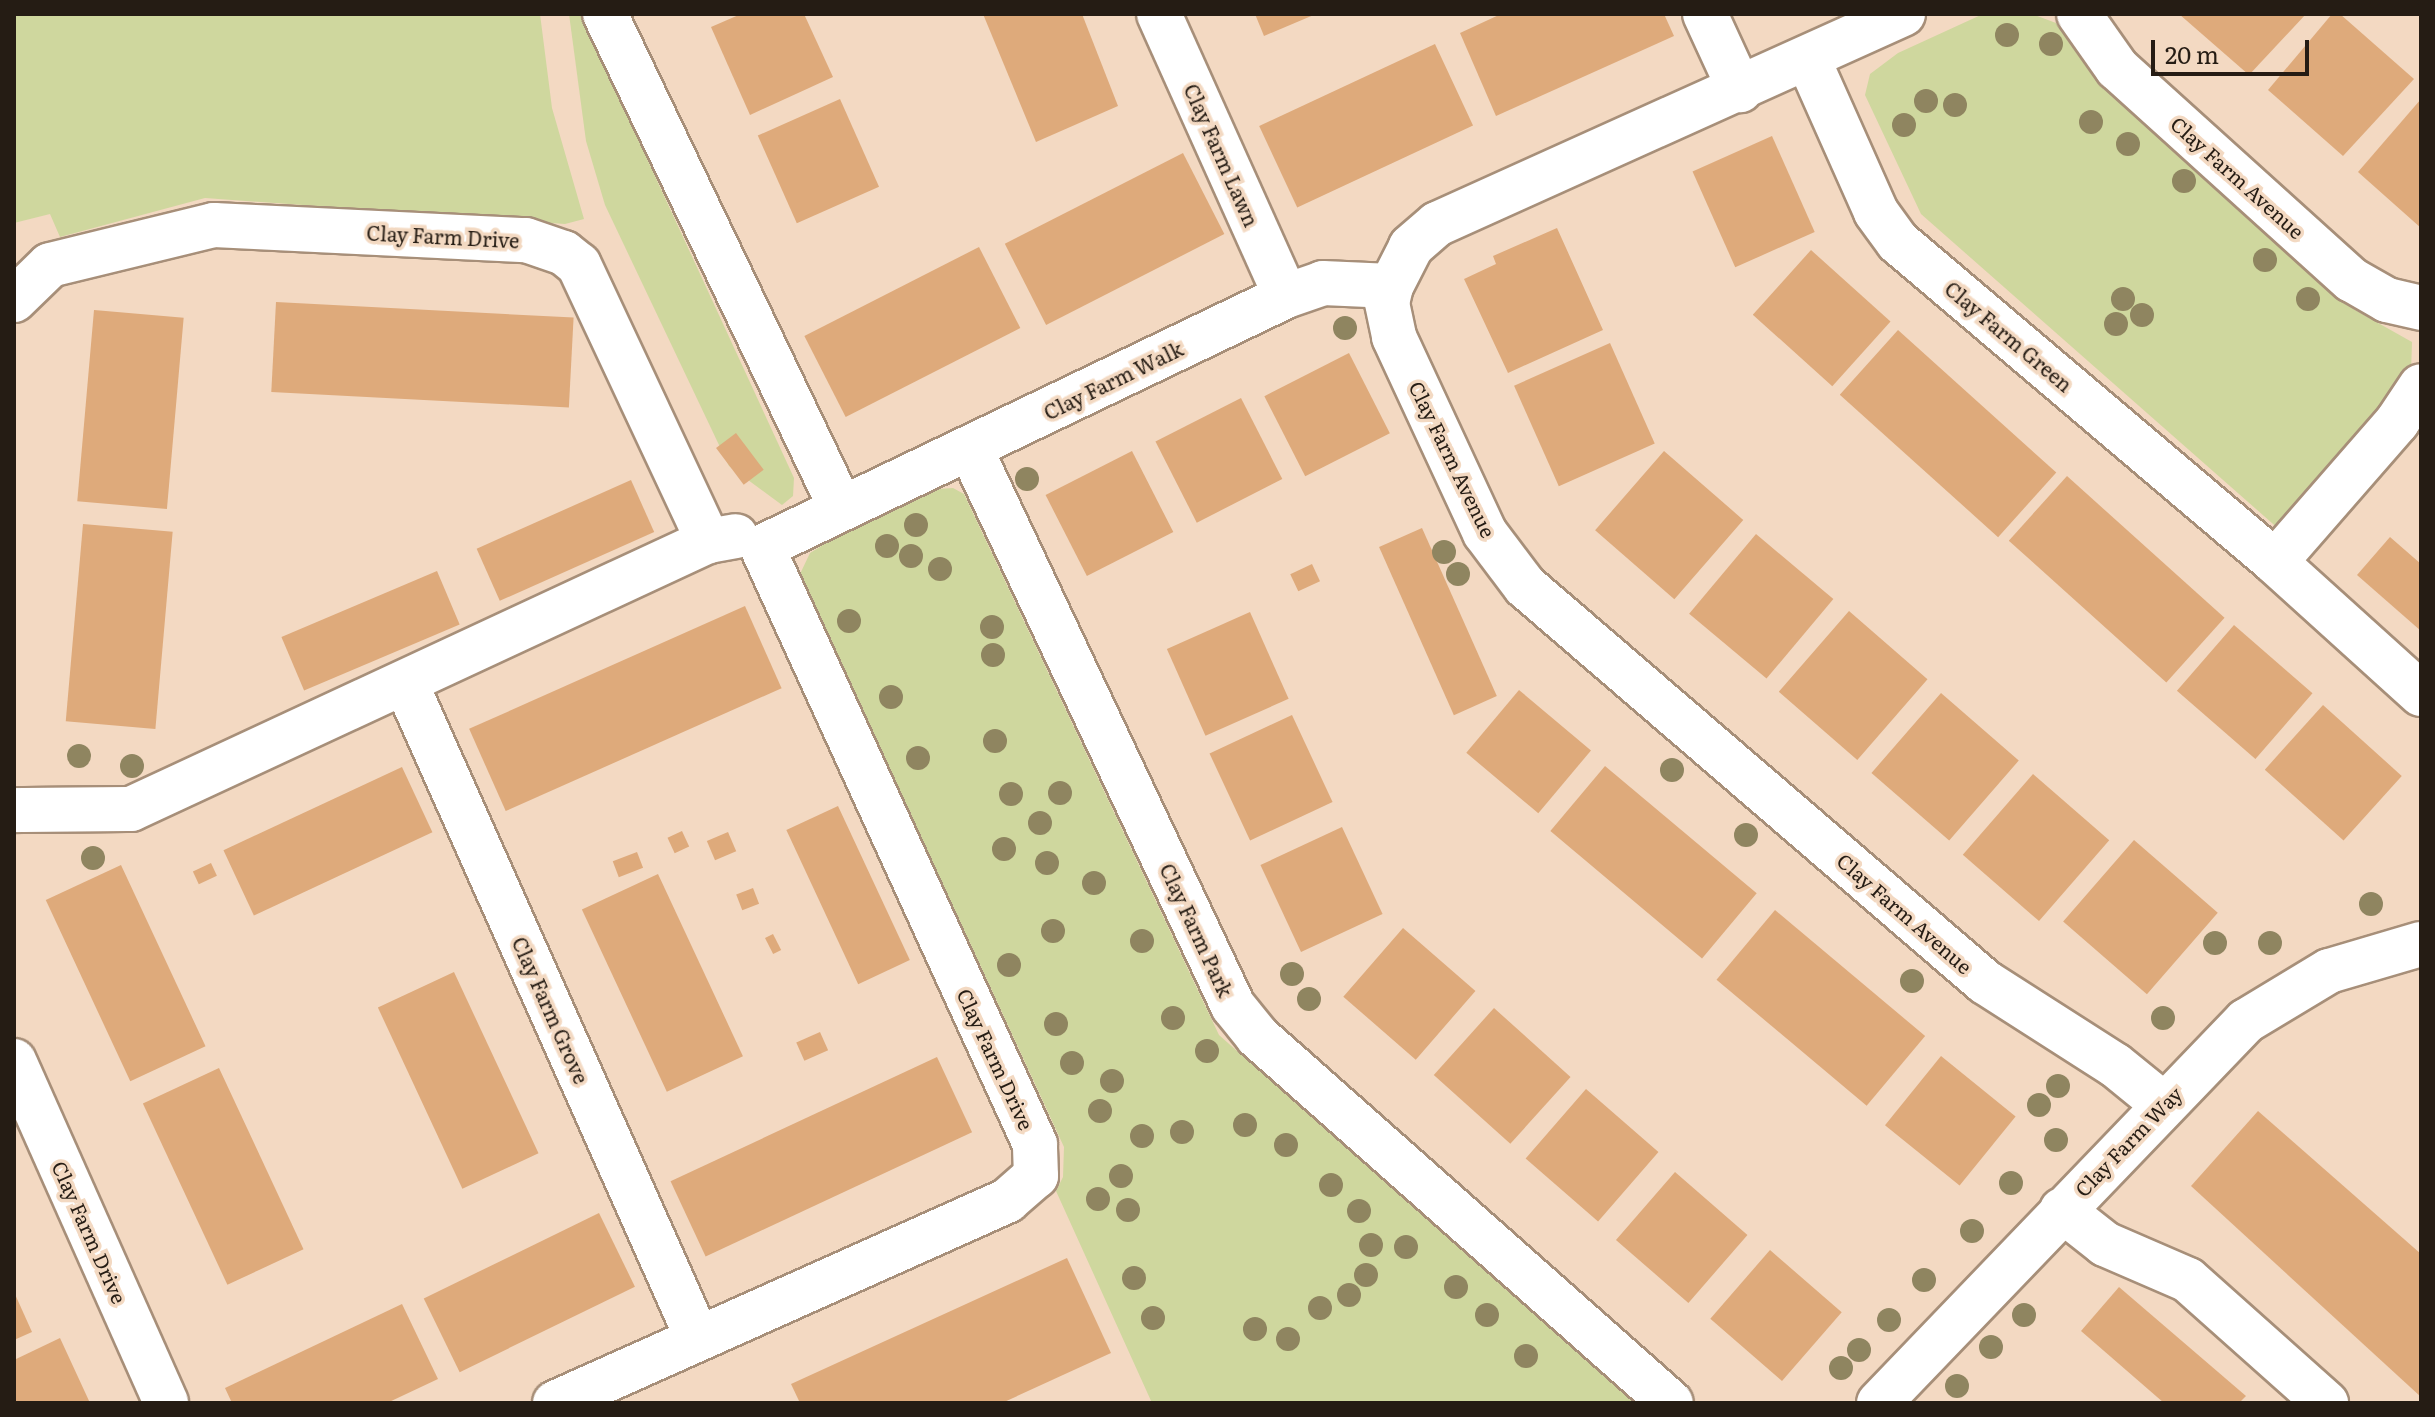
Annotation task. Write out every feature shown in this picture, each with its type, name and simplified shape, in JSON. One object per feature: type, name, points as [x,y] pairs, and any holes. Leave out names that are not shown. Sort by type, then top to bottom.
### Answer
[{"type":"street","points":[[605,14],[841,508]]},
{"type":"street","name":"Clay Farm Lawn","points":[[1159,14],[1286,296]]},
{"type":"street","points":[[1705,14],[1740,90]]},
{"type":"street","name":"Clay Farm Avenue","points":[[1903,14],[1437,224],[1411,247],[1391,286],[1387,303],[1394,337],[1485,533],[1525,586],[1985,982],[2115,1065],[2163,1104]]},
{"type":"street","name":"Clay Farm Avenue","points":[[2079,14],[2117,68],[2352,280],[2387,300],[2421,308]]},
{"type":"street","name":"Clay Farm Green","points":[[1808,59],[1876,212],[1898,242],[2275,562],[2421,694]]},
{"type":"street","name":"Clay Farm Drive","points":[[14,300],[50,265],[214,225],[526,240],[564,253],[579,265],[708,541]]},
{"type":"street","name":"Clay Farm Walk","points":[[762,547],[1286,296],[1323,283],[1391,286]]},
{"type":"street","points":[[2275,562],[2397,422],[2421,386]]},
{"type":"street","name":"Clay Farm Park","points":[[970,448],[1233,1006],[1257,1036],[1671,1403]]},
{"type":"street","points":[[14,810],[131,809],[406,684],[708,541],[735,536],[762,547]]},
{"type":"street","name":"Clay Farm Drive","points":[[555,1403],[1008,1200],[1036,1176],[1035,1144],[762,547]]},
{"type":"street","name":"Clay Farm Grove","points":[[406,684],[697,1337]]},
{"type":"street","name":"Clay Farm Way","points":[[1879,1403],[2246,1021],[2329,971],[2421,944]]},
{"type":"street","name":"Clay Farm Drive","points":[[14,1061],[166,1403]]},
{"type":"street","points":[[2062,1210],[2105,1244],[2188,1280],[2326,1403]]},
{"type":"green space","points":[[14,14],[540,14],[552,108],[584,219],[565,224],[205,198],[60,237],[50,214],[14,223]]},
{"type":"green space","points":[[569,14],[580,14],[584,22],[794,478],[793,496],[782,505],[729,466],[605,205],[586,141]]},
{"type":"green space","points":[[1983,14],[2032,14],[2056,23],[2112,94],[2355,310],[2412,342],[2411,372],[2281,531],[1921,214],[1865,95],[1870,74],[1898,53]]},
{"type":"green space","points":[[953,488],[964,494],[1219,1035],[1634,1403],[1152,1403],[1056,1191],[1063,1177],[1064,1147],[800,574],[810,553],[839,535],[938,489]]},
{"type":"building","points":[[741,14],[804,14],[833,77],[750,115],[711,27]]},
{"type":"building","points":[[983,14],[1082,14],[1118,106],[1036,142]]},
{"type":"building","points":[[1255,14],[1316,14],[1264,36]]},
{"type":"building","points":[[1501,14],[1664,14],[1674,36],[1496,116],[1460,33]]},
{"type":"building","points":[[2179,14],[2306,14],[2249,75]]},
{"type":"building","points":[[2332,14],[2340,14],[2414,79],[2343,156],[2268,90]]},
{"type":"building","points":[[1435,44],[1473,126],[1297,208],[1259,126]]},
{"type":"building","points":[[840,99],[879,187],[797,223],[758,136]]},
{"type":"building","points":[[2421,99],[2421,228],[2358,172]]},
{"type":"building","points":[[1772,136],[1815,232],[1735,267],[1693,171]]},
{"type":"building","points":[[1183,153],[1224,234],[1046,325],[1005,244]]},
{"type":"building","points":[[1557,228],[1603,330],[1508,373],[1464,279],[1496,264],[1493,256]]},
{"type":"building","points":[[979,247],[1020,328],[846,417],[804,336]]},
{"type":"building","points":[[1811,250],[1891,322],[1832,386],[1753,315]]},
{"type":"building","points":[[276,302],[574,318],[569,407],[271,392]]},
{"type":"building","points":[[94,310],[184,318],[167,509],[77,501]]},
{"type":"building","points":[[1898,330],[2056,473],[1998,537],[1840,395]]},
{"type":"building","points":[[1610,343],[1655,443],[1559,486],[1514,386]]},
{"type":"building","points":[[1349,353],[1390,433],[1305,476],[1264,396]]},
{"type":"building","points":[[1241,398],[1282,479],[1197,523],[1155,442]]},
{"type":"building","points":[[736,433],[764,470],[744,485],[716,448]]},
{"type":"building","points":[[1132,451],[1173,532],[1087,576],[1046,495]]},
{"type":"building","points":[[1664,451],[1743,520],[1674,599],[1595,530]]},
{"type":"building","points":[[2067,476],[2225,618],[2166,683],[2009,541]]},
{"type":"building","points":[[631,480],[654,532],[500,601],[477,549]]},
{"type":"building","points":[[83,524],[173,532],[155,729],[66,721]]},
{"type":"building","points":[[1422,528],[1497,696],[1454,715],[1379,547]]},
{"type":"building","points":[[1756,534],[1833,599],[1767,679],[1689,614]]},
{"type":"building","points":[[2390,537],[2421,564],[2421,631],[2357,575]]},
{"type":"building","points":[[1312,564],[1320,581],[1298,591],[1290,574]]},
{"type":"building","points":[[437,571],[460,624],[304,690],[281,637]]},
{"type":"building","points":[[745,606],[782,688],[506,811],[469,729]]},
{"type":"building","points":[[1849,611],[1927,679],[1857,760],[1779,692]]},
{"type":"building","points":[[1250,612],[1289,699],[1206,736],[1167,649]]},
{"type":"building","points":[[2234,625],[2312,693],[2255,759],[2177,691]]},
{"type":"building","points":[[1519,690],[1591,750],[1538,813],[1466,753]]},
{"type":"building","points":[[1941,693],[2019,761],[1949,841],[1871,773]]},
{"type":"building","points":[[2323,705],[2402,776],[2344,841],[2265,770]]},
{"type":"building","points":[[1292,715],[1333,802],[1250,840],[1210,753]]},
{"type":"building","points":[[1605,766],[1757,893],[1702,958],[1550,831]]},
{"type":"building","points":[[402,767],[432,832],[254,916],[223,850]]},
{"type":"building","points":[[2033,774],[2109,840],[2039,921],[1963,855]]},
{"type":"building","points":[[838,806],[910,960],[858,984],[786,830]]},
{"type":"building","points":[[1342,827],[1383,914],[1301,952],[1260,865]]},
{"type":"building","points":[[682,831],[689,846],[675,853],[667,838]]},
{"type":"building","points":[[728,832],[736,851],[715,860],[707,841]]},
{"type":"building","points":[[2134,840],[2218,913],[2147,994],[2063,922]]},
{"type":"building","points":[[637,852],[643,868],[619,877],[613,861]]},
{"type":"building","points":[[211,863],[217,876],[199,884],[193,871]]},
{"type":"building","points":[[121,865],[206,1046],[130,1081],[46,900]]},
{"type":"building","points":[[658,874],[743,1056],[667,1092],[582,909]]},
{"type":"building","points":[[753,888],[759,904],[742,910],[736,894]]},
{"type":"building","points":[[1775,910],[1925,1036],[1867,1106],[1717,980]]},
{"type":"building","points":[[1403,928],[1475,991],[1416,1060],[1343,997]]},
{"type":"building","points":[[773,934],[781,950],[773,954],[765,938]]},
{"type":"building","points":[[454,972],[539,1153],[462,1189],[378,1007]]},
{"type":"building","points":[[1494,1008],[1571,1077],[1510,1144],[1434,1075]]},
{"type":"building","points":[[820,1032],[828,1050],[804,1061],[796,1043]]},
{"type":"building","points":[[1941,1056],[2016,1116],[1960,1186],[1885,1125]]},
{"type":"building","points":[[937,1057],[972,1132],[706,1256],[671,1181]]},
{"type":"building","points":[[219,1068],[304,1249],[227,1285],[143,1103]]},
{"type":"building","points":[[1586,1089],[1658,1152],[1598,1221],[1526,1158]]},
{"type":"building","points":[[2258,1111],[2421,1254],[2421,1397],[2191,1186]]},
{"type":"building","points":[[1675,1172],[1747,1235],[1688,1303],[1616,1240]]},
{"type":"building","points":[[599,1213],[635,1287],[460,1372],[424,1298]]},
{"type":"building","points":[[1770,1250],[1842,1312],[1782,1381],[1710,1319]]},
{"type":"building","points":[[1067,1258],[1111,1353],[1002,1403],[800,1403],[791,1384]]},
{"type":"building","points":[[2119,1287],[2246,1396],[2239,1403],[2164,1403],[2081,1331]]},
{"type":"building","points":[[14,1292],[32,1332],[14,1340]]},
{"type":"building","points":[[402,1304],[438,1379],[387,1403],[232,1403],[225,1388]]},
{"type":"building","points":[[60,1338],[90,1403],[14,1403],[14,1360]]}]
